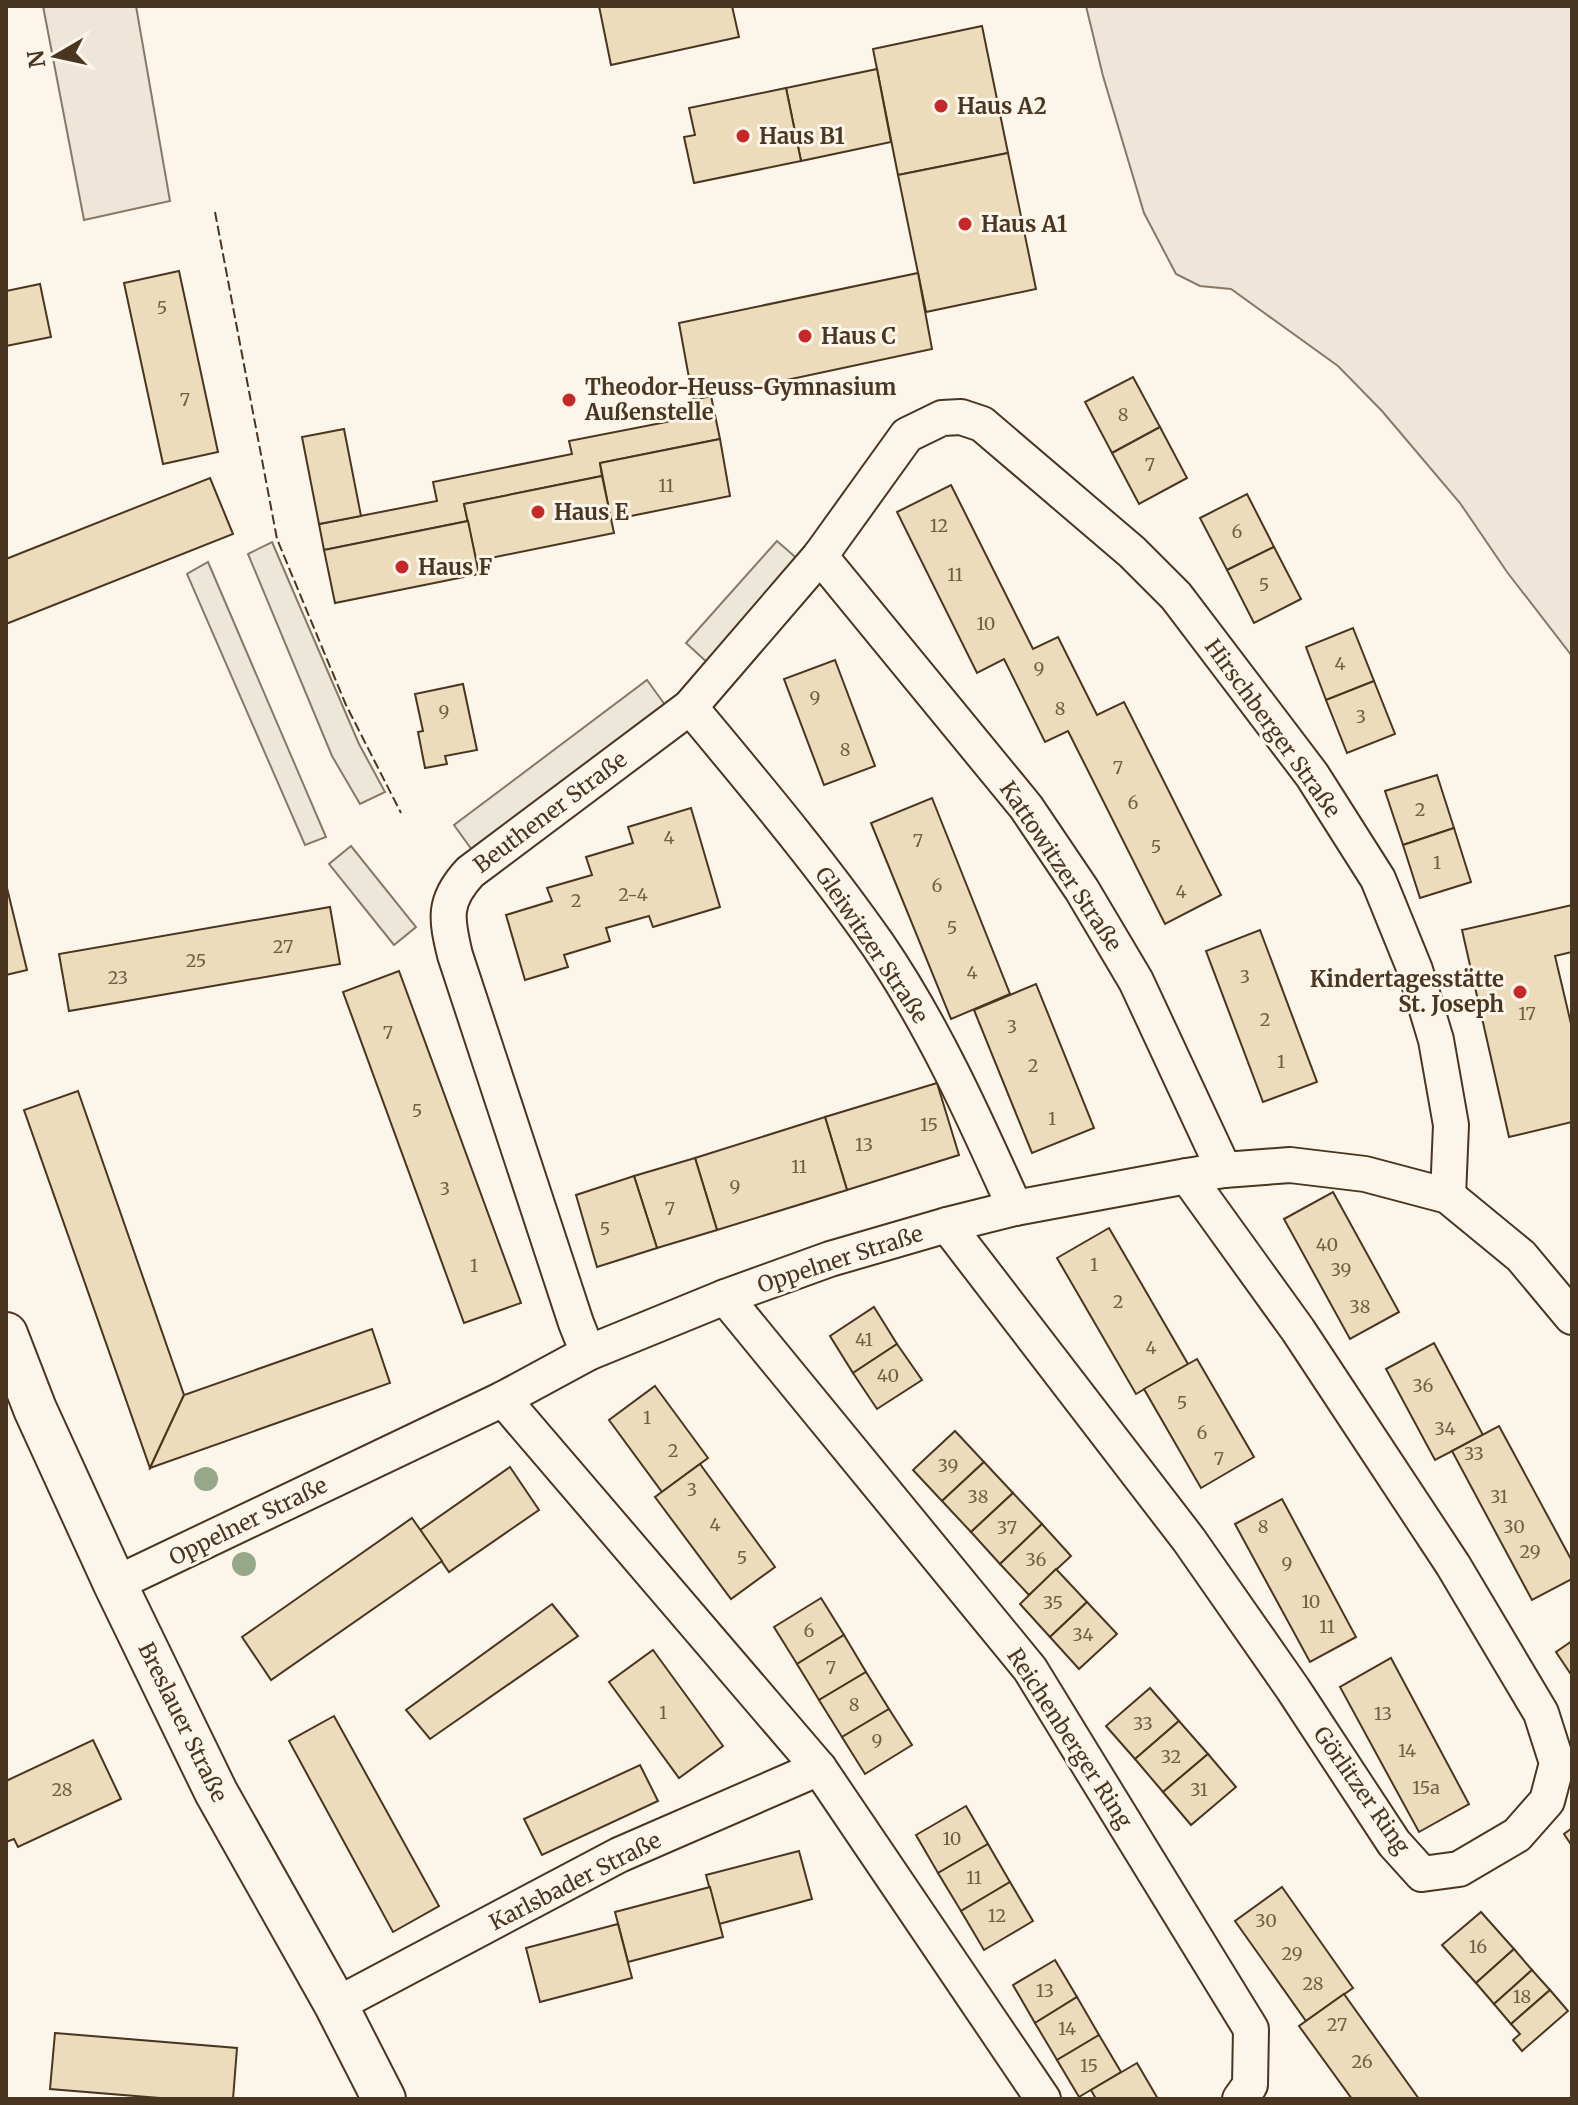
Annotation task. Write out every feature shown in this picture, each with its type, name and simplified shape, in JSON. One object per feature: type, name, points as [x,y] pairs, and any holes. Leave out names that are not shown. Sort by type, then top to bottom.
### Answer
[{"type":"street","name":"Hirschberger Straße","points":[[942,418],[961,417],[982,424],[1132,552],[1176,596],[1312,775],[1378,879],[1415,970],[1436,1040],[1451,1125],[1448,1196]]},
{"type":"street","name":"Beuthener Straße","points":[[588,1353],[465,989],[447,913],[454,889],[470,872],[690,707],[820,556],[907,435],[942,418]]},
{"type":"street","name":"Kattowitzer Straße","points":[[820,556],[1026,807],[1082,890],[1136,981],[1224,1170]]},
{"type":"street","name":"Gleiwitzer Straße","points":[[690,707],[788,823],[879,947],[933,1037],[1015,1208]]},
{"type":"street","name":"Oppelner Straße","points":[[115,1584],[503,1399],[588,1353],[725,1297],[830,1259],[947,1225],[1015,1208],[1187,1176],[1290,1165],[1365,1174],[1448,1196],[1521,1256],[1572,1317]]},
{"type":"street","name":"Görlitzer Ring","points":[[947,1225],[1189,1540],[1293,1689],[1394,1843],[1422,1874],[1459,1869],[1517,1835],[1547,1801],[1557,1763],[1541,1713],[1453,1565],[1298,1330],[1187,1176]]},
{"type":"street","name":"Reichenberger Ring","points":[[725,1297],[1030,1669],[1251,2029],[1250,2085],[1240,2099]]},
{"type":"street","name":"Breslauer Straße","points":[[6,1334],[35,1409],[115,1584],[216,1792],[336,2005],[384,2099]]},
{"type":"street","points":[[503,1399],[819,1768],[1043,2099]]},
{"type":"street","name":"Karlsbader Straße","points":[[336,2005],[619,1855],[819,1768]]},
{"type":"shaded area","points":[[43,6],[136,6],[170,201],[84,220]]},
{"type":"shaded area","points":[[1086,6],[1572,6],[1572,656],[1507,572],[1460,503],[1382,411],[1338,366],[1231,289],[1200,286],[1176,274],[1144,213],[1103,76]]},
{"type":"shaded area","points":[[777,541],[801,562],[710,665],[686,643]]},
{"type":"shaded area","points":[[272,542],[359,744],[385,792],[360,804],[332,756],[248,554]]},
{"type":"shaded area","points":[[208,562],[326,837],[305,845],[187,574]]},
{"type":"shaded area","points":[[647,680],[668,709],[475,854],[454,825]]},
{"type":"shaded area","points":[[351,846],[416,927],[394,945],[329,864]]},
{"type":"building","points":[[599,6],[732,6],[739,37],[611,65]]},
{"type":"building","name":"Haus A2","points":[[982,26],[1008,153],[898,175],[873,49]]},
{"type":"building","points":[[877,69],[891,142],[801,161],[786,88]]},
{"type":"building","name":"Haus B1","points":[[786,88],[801,161],[694,183],[684,137],[695,135],[689,108]]},
{"type":"building","name":"Haus A1","points":[[1008,153],[1036,289],[926,312],[898,175]]},
{"type":"building","points":[[179,271],[218,452],[163,464],[124,283]]},
{"type":"building","name":"Haus C","points":[[918,273],[932,349],[693,400],[679,323]]},
{"type":"building","points":[[40,284],[51,337],[6,346],[6,291]]},
{"type":"building","points":[[1133,377],[1160,427],[1112,453],[1085,402]]},
{"type":"building","points":[[711,396],[720,439],[600,463],[602,476],[464,504],[468,521],[324,550],[319,524],[437,501],[433,482],[572,454],[569,441],[687,418],[685,409],[693,400]]},
{"type":"building","points":[[1160,427],[1187,478],[1139,504],[1112,453]]},
{"type":"building","points":[[344,429],[361,516],[319,524],[302,437]]},
{"type":"building","points":[[720,439],[730,496],[611,520],[600,463]]},
{"type":"building","name":"Haus E","points":[[602,476],[614,533],[476,561],[464,504]]},
{"type":"building","points":[[210,478],[233,534],[6,624],[6,559]]},
{"type":"building","points":[[951,485],[1033,649],[1058,637],[1097,715],[1124,702],[1221,895],[1165,924],[1068,731],[1045,742],[1004,659],[977,673],[897,512]]},
{"type":"building","points":[[1247,494],[1274,547],[1227,570],[1200,518]]},
{"type":"building","name":"Haus F","points":[[468,521],[479,574],[335,603],[324,550]]},
{"type":"building","points":[[1274,547],[1301,599],[1254,623],[1227,570]]},
{"type":"building","points":[[1353,628],[1374,681],[1326,700],[1306,647]]},
{"type":"building","points":[[835,660],[875,766],[824,785],[784,679]]},
{"type":"building","points":[[1374,681],[1395,734],[1347,753],[1326,700]]},
{"type":"building","points":[[463,684],[477,750],[445,756],[447,764],[425,768],[418,732],[423,731],[415,694]]},
{"type":"building","points":[[1437,775],[1454,828],[1403,845],[1385,791]]},
{"type":"building","points":[[932,798],[1010,994],[951,1019],[871,823]]},
{"type":"building","points":[[691,808],[720,907],[653,927],[649,916],[606,928],[610,941],[564,955],[568,967],[525,980],[506,915],[552,901],[547,888],[592,875],[586,857],[633,843],[628,827]]},
{"type":"building","points":[[1454,828],[1471,882],[1420,898],[1403,845]]},
{"type":"building","points":[[6,884],[27,970],[6,975]]},
{"type":"building","name":"Kindertagesstätte St. Joseph","points":[[1572,905],[1572,952],[1555,956],[1572,1028],[1572,1122],[1509,1137],[1462,930]]},
{"type":"building","points":[[330,907],[340,964],[69,1011],[59,954]]},
{"type":"building","points":[[1260,930],[1317,1082],[1263,1102],[1206,951]]},
{"type":"building","points":[[399,971],[521,1303],[464,1323],[343,992]]},
{"type":"building","points":[[1036,984],[1094,1128],[1032,1153],[974,1010]]},
{"type":"building","points":[[937,1083],[959,1155],[847,1190],[825,1117]]},
{"type":"building","points":[[78,1091],[184,1395],[150,1468],[24,1110]]},
{"type":"building","points":[[825,1117],[847,1190],[717,1230],[695,1158]]},
{"type":"building","points":[[695,1158],[717,1230],[657,1248],[634,1176]]},
{"type":"building","points":[[634,1176],[657,1248],[597,1267],[576,1195]]},
{"type":"building","points":[[1333,1192],[1399,1312],[1350,1339],[1284,1219]]},
{"type":"building","points":[[1109,1228],[1188,1364],[1136,1394],[1057,1258]]},
{"type":"building","points":[[874,1307],[897,1344],[853,1373],[830,1336]]},
{"type":"building","points":[[372,1329],[390,1383],[150,1468],[184,1395]]},
{"type":"building","points":[[1434,1343],[1483,1435],[1435,1460],[1386,1369]]},
{"type":"building","points":[[897,1344],[922,1380],[877,1409],[853,1373]]},
{"type":"building","points":[[1197,1359],[1254,1457],[1201,1488],[1144,1389]]},
{"type":"building","points":[[655,1386],[708,1458],[662,1492],[609,1420]]},
{"type":"building","points":[[1499,1426],[1572,1561],[1572,1579],[1532,1600],[1452,1451]]},
{"type":"building","points":[[955,1431],[984,1462],[942,1501],[913,1470]]},
{"type":"building","points":[[984,1462],[1013,1493],[971,1532],[942,1501]]},
{"type":"building","points":[[700,1464],[775,1567],[731,1599],[655,1497]]},
{"type":"building","points":[[510,1467],[539,1510],[449,1572],[420,1530]]},
{"type":"building","points":[[1013,1493],[1042,1524],[1000,1564],[971,1532]]},
{"type":"building","points":[[1282,1499],[1356,1637],[1310,1662],[1235,1524]]},
{"type":"building","points":[[412,1518],[442,1561],[271,1680],[242,1637]]},
{"type":"building","points":[[1042,1524],[1071,1556],[1029,1595],[1000,1564]]},
{"type":"building","points":[[1056,1569],[1087,1602],[1050,1637],[1020,1604]]},
{"type":"building","points":[[821,1598],[844,1635],[797,1664],[774,1627]]},
{"type":"building","points":[[1087,1602],[1117,1634],[1079,1669],[1050,1637]]},
{"type":"building","points":[[552,1604],[578,1636],[430,1739],[406,1710]]},
{"type":"building","points":[[844,1635],[866,1672],[819,1700],[797,1664]]},
{"type":"building","points":[[1572,1641],[1572,1676],[1556,1652]]},
{"type":"building","points":[[653,1650],[723,1746],[679,1778],[609,1682]]},
{"type":"building","points":[[1391,1658],[1469,1804],[1419,1832],[1340,1687]]},
{"type":"building","points":[[866,1672],[889,1709],[842,1737],[819,1700]]},
{"type":"building","points":[[1150,1688],[1179,1721],[1135,1759],[1106,1726]]},
{"type":"building","points":[[889,1709],[912,1745],[865,1774],[842,1737]]},
{"type":"building","points":[[334,1716],[439,1906],[393,1932],[289,1741]]},
{"type":"building","points":[[1179,1721],[1208,1754],[1163,1792],[1135,1759]]},
{"type":"building","points":[[93,1740],[121,1799],[18,1847],[14,1839],[6,1842],[6,1781]]},
{"type":"building","points":[[1208,1754],[1236,1787],[1191,1825],[1163,1792]]},
{"type":"building","points":[[640,1765],[658,1801],[542,1855],[524,1819]]},
{"type":"building","points":[[966,1806],[988,1844],[938,1873],[916,1835]]},
{"type":"building","points":[[1572,1828],[1572,1846],[1564,1834]]},
{"type":"building","points":[[988,1844],[1010,1882],[961,1911],[938,1873]]},
{"type":"building","points":[[799,1851],[812,1899],[719,1924],[706,1875]]},
{"type":"building","points":[[1010,1882],[1033,1921],[984,1950],[961,1911]]},
{"type":"building","points":[[710,1887],[723,1937],[628,1962],[615,1912]]},
{"type":"building","points":[[1282,1887],[1353,1988],[1306,2021],[1235,1921]]},
{"type":"building","points":[[1481,1912],[1514,1949],[1476,1983],[1442,1945]]},
{"type":"building","points":[[618,1924],[632,1978],[540,2002],[526,1948]]},
{"type":"building","points":[[1514,1949],[1532,1970],[1494,2004],[1476,1983]]},
{"type":"building","points":[[1055,1960],[1077,1997],[1035,2023],[1013,1985]]},
{"type":"building","points":[[1532,1970],[1550,1990],[1511,2024],[1494,2004]]},
{"type":"building","points":[[1550,1990],[1568,2011],[1522,2051],[1513,2040],[1520,2034],[1511,2024]]},
{"type":"building","points":[[1344,1994],[1419,2099],[1352,2099],[1299,2026]]},
{"type":"building","points":[[1077,1997],[1099,2035],[1057,2060],[1035,2023]]},
{"type":"building","points":[[55,2033],[237,2048],[233,2099],[172,2099],[50,2089]]},
{"type":"building","points":[[1099,2035],[1121,2072],[1079,2097],[1057,2060]]},
{"type":"building","points":[[1137,2063],[1158,2099],[1096,2099],[1091,2090]]},
{"type":"fence","points":[[215,212],[277,539],[346,705],[401,813]]},
{"type":"place","name":"Haus A2","points":[[941,106]]},
{"type":"place","name":"Haus B1","points":[[743,136]]},
{"type":"place","name":"Haus A1","points":[[965,224]]},
{"type":"place","name":"Haus C","points":[[805,336]]},
{"type":"place","name":"Theodor-Heuss-Gymnasium Außenstelle","points":[[569,400]]},
{"type":"place","name":"Haus E","points":[[538,512]]},
{"type":"place","name":"Haus F","points":[[402,567]]},
{"type":"place","name":"Kindertagesstätte St. Joseph","points":[[1520,992]]}]
